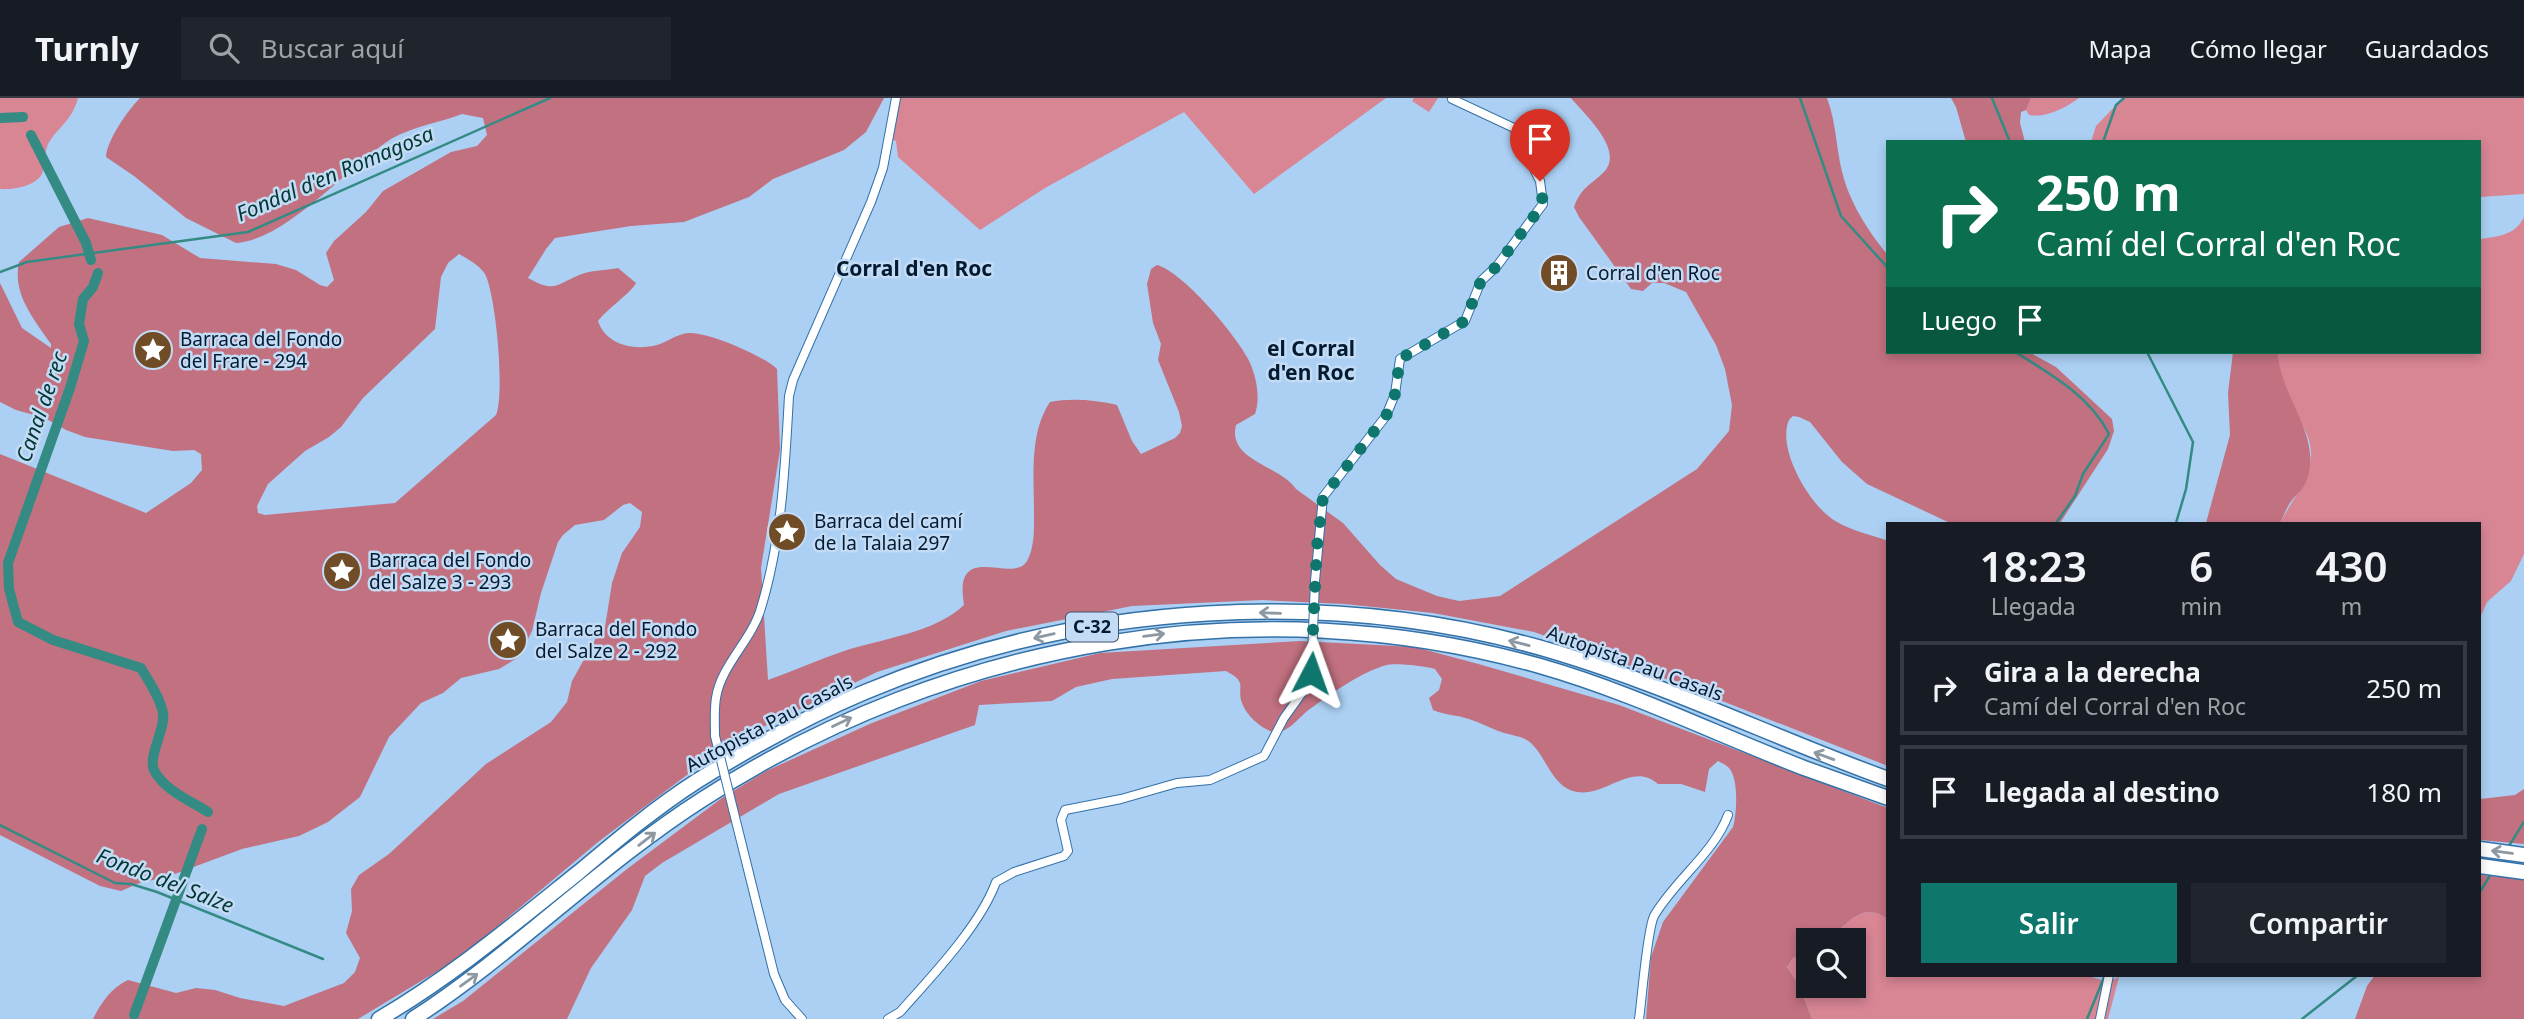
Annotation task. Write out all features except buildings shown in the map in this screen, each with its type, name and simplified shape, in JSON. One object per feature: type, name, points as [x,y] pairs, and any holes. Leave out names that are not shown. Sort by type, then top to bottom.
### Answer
[{"type":"highway","name":"Autopista Pau Casals","points":[[379,1019],[462,965],[618,839],[696,782],[790,728],[865,692],[942,664],[1048,635],[1101,625],[1157,618],[1255,612],[1357,615],[1453,629],[1553,652],[1610,670],[1811,752],[1886,778]]},
{"type":"highway","name":"Autopista Pau Casals","points":[[413,1019],[472,979],[663,827],[703,799],[790,748],[861,713],[952,680],[1048,652],[1114,640],[1159,634],[1245,629],[1340,632],[1480,651],[1541,666],[1606,687],[1803,767],[1886,797]]},
{"type":"highway","points":[[2481,849],[2524,855]]},
{"type":"highway","points":[[2481,866],[2524,872]]},
{"type":"street","points":[[802,1019],[785,1000],[774,974],[715,736],[716,696],[756,623],[775,547],[783,497],[789,396],[793,380],[883,169],[895,98]]},
{"type":"street","points":[[888,1019],[900,1012],[969,929],[992,894],[996,882],[1014,872],[1064,856],[1068,851],[1061,820],[1065,810],[1121,799],[1177,783],[1210,780],[1264,756],[1284,718],[1304,690],[1311,673],[1315,582],[1323,497],[1386,416],[1395,394],[1400,359],[1465,321],[1481,281],[1497,266],[1543,204],[1540,181],[1514,128],[1452,99]]},
{"type":"street","points":[[1639,1019],[1652,919],[1723,829],[1728,814]]},
{"type":"street","points":[[2100,1019],[2109,977]]},
{"type":"shaded area","points":[[0,98],[78,98],[72,113],[48,144],[41,176],[31,184],[12,189],[0,189]]},
{"type":"shaded area","points":[[140,98],[884,98],[866,132],[844,150],[773,179],[749,197],[684,222],[631,226],[555,238],[528,278],[552,286],[585,273],[618,268],[636,283],[598,321],[607,336],[614,341],[630,346],[648,347],[676,336],[697,333],[735,345],[777,369],[780,450],[761,568],[768,680],[844,651],[923,629],[952,615],[964,605],[963,583],[967,573],[974,569],[1021,567],[1027,561],[1034,537],[1036,441],[1043,414],[1050,402],[1084,400],[1117,405],[1132,441],[1141,454],[1180,433],[1182,426],[1179,412],[1158,360],[1161,344],[1153,323],[1147,284],[1151,269],[1157,265],[1180,279],[1207,305],[1231,333],[1250,363],[1257,385],[1258,400],[1255,414],[1236,425],[1235,437],[1239,447],[1343,523],[1396,579],[1437,596],[1459,601],[1500,596],[1697,469],[1729,431],[1732,405],[1725,369],[1716,345],[1686,292],[1664,283],[1652,283],[1643,291],[1631,289],[1579,217],[1574,207],[1586,188],[1603,173],[1609,164],[1610,154],[1601,134],[1571,98],[1827,98],[1847,189],[1862,219],[1886,252],[1886,354],[2033,354],[2056,367],[2112,419],[2114,431],[2108,449],[2061,522],[1948,522],[1867,484],[1842,462],[1810,422],[1793,416],[1789,420],[1787,446],[1792,461],[1798,477],[1817,504],[1837,522],[1886,540],[1886,765],[1656,675],[1534,632],[1433,613],[1344,604],[1262,600],[1132,606],[1006,631],[877,672],[728,744],[598,842],[461,957],[358,1019],[93,1019],[107,996],[128,980],[176,993],[196,988],[215,990],[240,998],[284,1006],[344,983],[355,972],[360,958],[346,933],[352,911],[351,889],[359,875],[389,854],[486,764],[551,722],[567,702],[572,681],[596,638],[603,634],[612,583],[622,553],[640,527],[642,512],[630,503],[623,505],[604,520],[575,525],[563,535],[558,542],[541,593],[532,631],[519,657],[499,669],[461,678],[443,693],[421,703],[389,737],[360,797],[328,822],[299,836],[242,849],[121,891],[100,886],[0,835],[0,454],[146,513],[191,483],[202,470],[201,454],[194,450],[173,451],[85,437],[45,418],[16,410],[0,402],[0,283],[22,328],[51,348],[26,306],[19,285],[19,262],[59,227],[88,218],[162,235],[200,258],[276,264],[296,270],[327,287],[334,280],[326,253],[334,241],[366,212],[383,191],[451,152],[477,146],[487,135],[483,118],[462,114],[400,135],[374,151],[296,216],[256,239],[236,243],[186,218],[106,157],[114,134]],"holes":[[[459,254],[477,265],[485,274],[489,285],[496,322],[500,387],[496,415],[395,503],[265,515],[258,513],[257,506],[268,484],[305,451],[341,427],[363,398],[435,329],[441,277],[448,263]]]},
{"type":"shaded area","points":[[896,98],[1386,98],[1254,194],[1184,112],[1045,188],[980,230],[898,157],[896,141],[886,138]]},
{"type":"shaded area","points":[[1414,98],[1438,98],[1429,112],[1412,101]]},
{"type":"shaded area","points":[[1951,98],[2031,98],[2026,110],[2021,112],[2020,123],[2024,140],[1965,140]]},
{"type":"shaded area","points":[[2031,98],[2079,98],[2056,111],[2036,116],[2029,115],[2026,110]]},
{"type":"shaded area","points":[[2123,98],[2524,98],[2524,194],[2481,197],[2481,140],[2092,140],[2096,126]]},
{"type":"shaded area","points":[[2524,217],[2524,554],[2511,581],[2487,602],[2481,616],[2481,522],[2281,522],[2304,482],[2310,464],[2311,449],[2283,381],[2278,354],[2481,354],[2481,239],[2511,232]]},
{"type":"shaded area","points":[[2233,354],[2278,354],[2286,386],[2310,449],[2306,482],[2280,522],[2206,522],[2230,435],[2228,393]]},
{"type":"shaded area","points":[[1300,641],[1415,647],[1619,705],[1886,807],[1886,918],[1877,913],[1865,912],[1841,928],[1796,928],[1796,957],[1787,967],[1796,981],[1796,998],[1804,998],[1812,1019],[1646,1019],[1651,957],[1663,922],[1733,827],[1735,787],[1732,772],[1727,766],[1718,761],[1709,769],[1705,792],[1681,784],[1658,784],[1638,776],[1598,790],[1577,792],[1560,783],[1538,751],[1525,739],[1469,719],[1433,710],[1429,698],[1439,690],[1442,679],[1435,669],[1397,664],[1377,668],[1345,685],[1288,728],[1275,733],[1265,729],[1247,713],[1242,703],[1240,682],[1226,671],[1112,679],[1076,687],[1052,701],[979,705],[975,725],[779,794],[662,863],[645,876],[632,910],[591,968],[567,1019],[433,1019],[463,1001],[627,869],[722,798],[766,771],[872,723],[981,681],[1100,653]]},
{"type":"shaded area","points":[[2524,789],[2524,844],[2481,840],[2481,799],[2515,795]]},
{"type":"shaded area","points":[[2481,875],[2524,879],[2524,1019],[2355,1019],[2367,986],[2374,977],[2481,977]]},
{"type":"shaded area","points":[[1865,912],[1877,913],[1886,918],[1886,977],[2092,977],[2108,982],[2119,977],[2108,1019],[1812,1019],[1804,998],[1866,998],[1866,928],[1841,928]]},
{"type":"shaded area","points":[[1796,957],[1796,981],[1787,967]]},
{"type":"waterway","name":"Fondal d'en Romagosa","points":[[0,272],[27,262],[248,232],[550,98]]},
{"type":"waterway","points":[[1800,98],[1841,216],[1886,266]]},
{"type":"waterway","points":[[1992,98],[2009,140]]},
{"type":"waterway","points":[[2104,140],[2116,105],[2124,98]]},
{"type":"waterway","name":"Canal de rec","points":[[0,118],[23,117]]},
{"type":"waterway","name":"Canal de rec","points":[[31,135],[86,243],[91,260]]},
{"type":"waterway","name":"Canal de rec","points":[[98,273],[93,287],[83,299],[79,324],[84,341],[70,388],[8,563],[9,589],[18,622],[53,640],[141,668],[157,695],[163,713],[162,727],[154,752],[155,772],[172,790],[208,812]]},
{"type":"waterway","points":[[2018,354],[2055,377],[2080,397],[2101,420],[2109,434],[2083,474],[2075,496],[2057,522]]},
{"type":"waterway","points":[[2148,354],[2193,442],[2186,489],[2176,522]]},
{"type":"waterway","points":[[2507,849],[2524,822]]},
{"type":"waterway","name":"Fondo del Salze","points":[[0,825],[115,883],[131,884],[157,892],[323,959]]},
{"type":"waterway","name":"Canal de rec","points":[[134,1015],[202,829]]},
{"type":"waterway","points":[[2481,890],[2492,872]]},
{"type":"waterway","points":[[2087,1019],[2104,977]]},
{"type":"waterway","points":[[2302,1019],[2355,977]]},
{"type":"place","name":"Corral d'en Roc","points":[[1559,273]]},
{"type":"place","name":"Barraca del Fondo del Frare - 294","points":[[153,350]]},
{"type":"place","name":"Barraca del camí de la Talaia 297","points":[[787,532]]},
{"type":"place","name":"Barraca del Fondo del Salze 3 - 293","points":[[342,571]]},
{"type":"place","name":"Barraca del Fondo del Salze 2 - 292","points":[[508,640]]},
{"type":"district","name":"Corral d'en Roc","points":[[914,269]]},
{"type":"district","name":"el Corral d'en Roc","points":[[1311,361]]},
{"type":"route","points":[[1311,673],[1317,546],[1323,497],[1386,416],[1395,394],[1400,359],[1465,321],[1481,281],[1497,266],[1543,204],[1540,181]]}]
